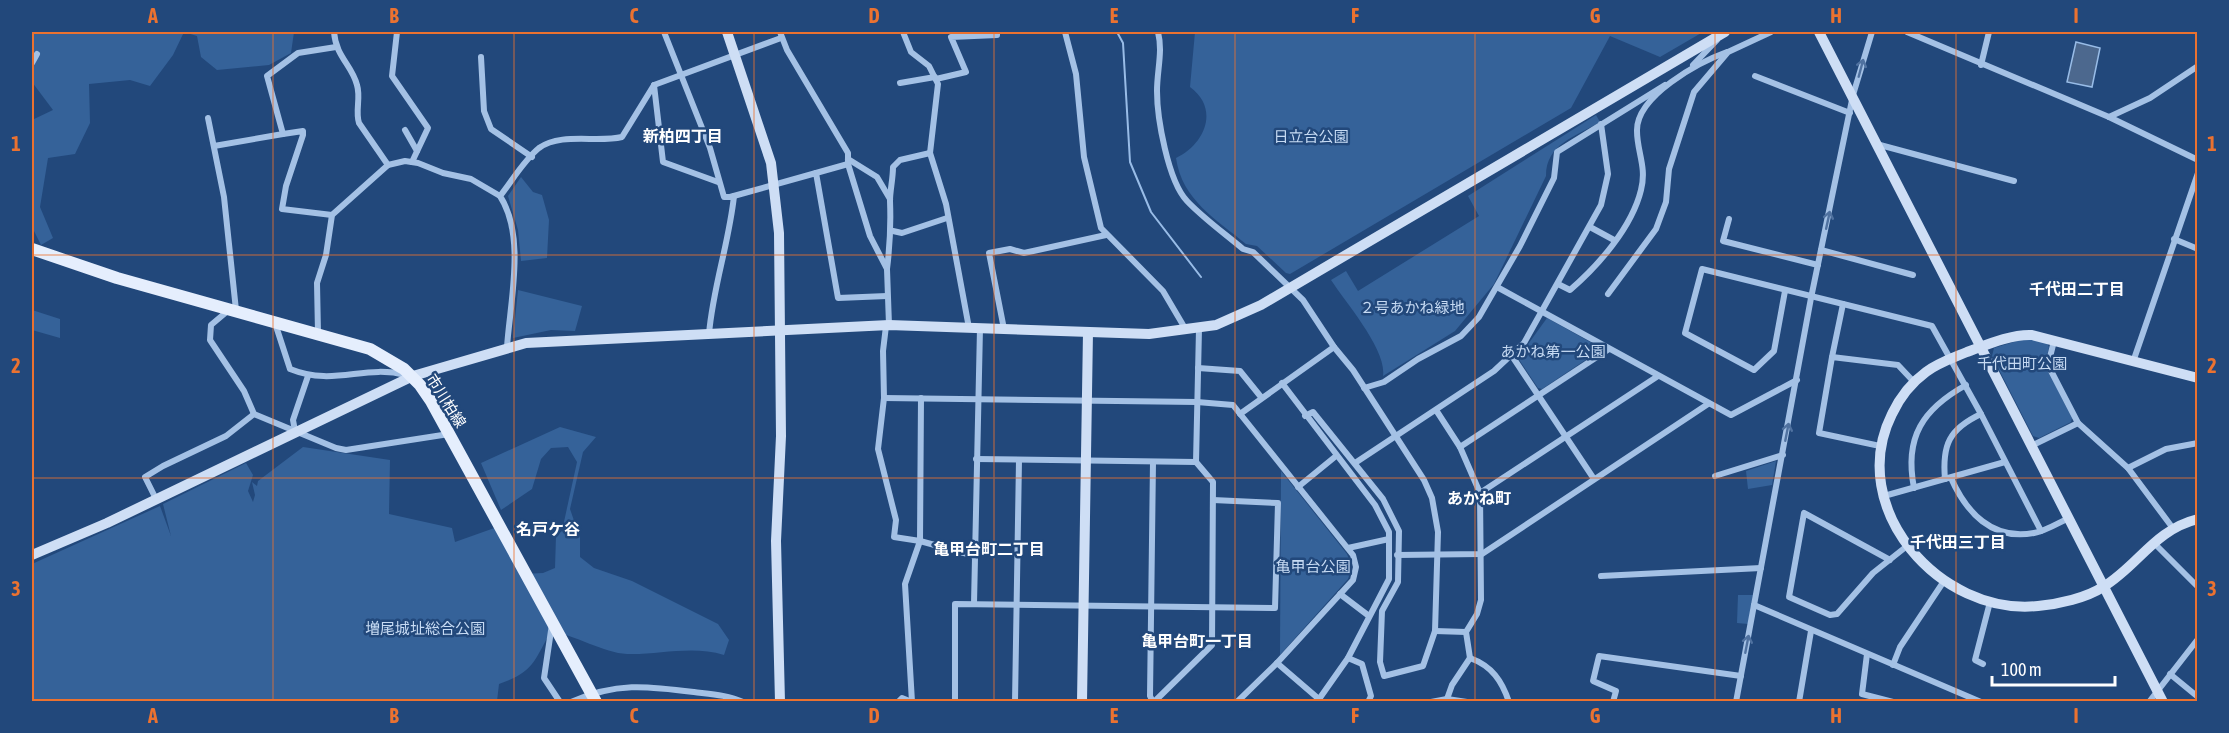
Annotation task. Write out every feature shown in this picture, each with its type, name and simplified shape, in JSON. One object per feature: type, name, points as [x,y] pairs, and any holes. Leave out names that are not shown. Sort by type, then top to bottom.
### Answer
[{"type":"main road","name":"市川柏線","points":[[32,249],[117,278],[318,333],[384,355],[413,376],[427,393],[450,434],[593,698]]},
{"type":"street","points":[[334,32],[336,47],[357,83],[359,99],[357,116],[388,165]]},
{"type":"street","points":[[397,32],[392,76],[428,128],[412,162]]},
{"type":"street","points":[[664,32],[710,148],[724,197],[775,185],[848,162],[877,177],[890,199]]},
{"type":"street","points":[[727,32],[762,132],[775,185],[782,329],[781,436],[776,541],[780,702]]},
{"type":"street","points":[[903,32],[911,52],[929,66],[936,78],[938,95],[930,153],[946,204],[947,218],[974,328],[978,399],[974,604]]},
{"type":"street","points":[[900,83],[966,72],[951,37],[997,35],[997,32]]},
{"type":"street","points":[[1065,32],[1076,74],[1084,157],[1101,228],[1163,291],[1186,331]]},
{"type":"street","points":[[1158,32],[1161,53],[1157,90],[1159,113],[1174,179],[1186,199],[1243,249],[1253,252],[1303,300],[1424,480],[1432,498],[1437,518],[1435,631],[1423,666],[1384,676],[1380,662],[1382,611],[1398,582],[1397,527],[1383,499],[1356,463],[1313,412],[1305,416]]},
{"type":"street","points":[[32,555],[156,499],[413,376],[507,347],[542,341],[887,326],[1149,334],[1198,329],[1233,319],[1726,32]]},
{"type":"street","points":[[1688,70],[1726,32]]},
{"type":"street","points":[[1364,388],[1384,382],[1418,359],[1461,336],[1479,316],[1497,287],[1554,178],[1557,152],[1688,70],[1771,32]]},
{"type":"street","points":[[1819,32],[1880,145],[2163,702]]},
{"type":"street","points":[[1736,702],[1811,298],[1853,95],[1872,32]]},
{"type":"street","points":[[1907,32],[2109,117],[2198,160]]},
{"type":"street","points":[[1981,65],[1989,32]]},
{"type":"street","points":[[500,196],[539,148],[559,141],[622,138],[654,85],[780,34],[848,153],[848,162],[870,236],[887,269]]},
{"type":"street","points":[[283,134],[267,76],[298,53],[336,47]]},
{"type":"street","points":[[1608,294],[1656,229],[1666,202],[1669,169],[1694,92],[1728,52]]},
{"type":"street","points":[[32,63],[37,54]]},
{"type":"street","points":[[482,57],[484,111],[491,129],[532,157]]},
{"type":"street","points":[[2109,117],[2150,98],[2198,66]]},
{"type":"street","points":[[1755,76],[1850,113]]},
{"type":"street","points":[[654,85],[663,162],[718,182]]},
{"type":"street","points":[[1558,284],[1570,290],[1634,214],[1642,188],[1644,161],[1637,130],[1640,118],[1665,85]]},
{"type":"street","points":[[208,118],[225,210],[233,310],[211,325],[210,340],[244,391],[254,414],[346,450],[450,434]]},
{"type":"street","points":[[1356,463],[1512,357],[1543,312],[1601,205],[1608,174],[1601,124]]},
{"type":"street","points":[[405,130],[417,152]]},
{"type":"street","points":[[214,146],[303,131],[285,186],[282,209],[332,215]]},
{"type":"street","points":[[1880,145],[2014,181]]},
{"type":"street","points":[[930,153],[900,160],[893,167],[894,184],[890,199],[892,231],[887,269],[887,326],[883,351],[884,398],[878,449],[896,520],[894,537],[920,540],[975,556]]},
{"type":"street","points":[[318,333],[317,283],[326,255],[332,215],[388,165],[405,161],[443,173],[466,177],[500,196],[512,228],[515,253],[507,347]]},
{"type":"street","points":[[816,173],[838,298],[887,296]]},
{"type":"street","points":[[2133,362],[2198,173]]},
{"type":"street","points":[[2189,195],[2198,199]]},
{"type":"street","points":[[709,334],[712,298],[731,224],[734,196]]},
{"type":"street","points":[[892,231],[902,233],[947,218]]},
{"type":"street","points":[[1729,219],[1723,241],[1818,265]]},
{"type":"street","points":[[1590,227],[1614,240]]},
{"type":"street","points":[[1004,329],[988,253],[1010,249],[1024,253],[1106,235]]},
{"type":"street","points":[[2175,239],[2198,249]]},
{"type":"street","points":[[1821,250],[1913,275]]},
{"type":"street","points":[[1785,291],[1774,351],[1754,370],[1684,333],[1702,269],[1785,291],[1811,298],[1932,326],[1966,385],[2041,531]]},
{"type":"street","points":[[1497,287],[1731,415],[1797,380]]},
{"type":"street","points":[[1843,304],[1819,433],[1880,446]]},
{"type":"street","points":[[274,321],[290,369],[308,376],[332,377],[372,371],[396,372],[413,376]]},
{"type":"street","points":[[1153,462],[1150,696],[1153,702],[1212,645],[1213,482],[1196,462],[1198,329]]},
{"type":"street","points":[[1082,702],[1088,332]]},
{"type":"street","points":[[2198,378],[2027,335],[1982,346],[1951,358],[1925,372],[1914,382],[1895,408],[1880,446],[1880,476],[1884,496],[1896,527],[1907,546],[1932,573],[1990,602],[2037,607],[2077,598],[2103,587],[2172,527],[2198,519]]},
{"type":"street","points":[[2054,341],[2048,365],[2078,423],[2128,468],[2172,527]]},
{"type":"street","points":[[1240,414],[1334,347]]},
{"type":"street","points":[[1460,447],[1609,349]]},
{"type":"street","points":[[1512,357],[1594,479]]},
{"type":"street","points":[[1832,357],[1898,365],[1914,382]]},
{"type":"street","points":[[1198,368],[1240,371],[1261,397]]},
{"type":"street","points":[[295,431],[294,420],[308,376]]},
{"type":"street","points":[[1480,494],[1658,376]]},
{"type":"street","points":[[1277,663],[1319,701],[1348,658],[1389,579],[1389,532],[1375,505],[1282,383]]},
{"type":"street","points":[[1914,488],[1911,455],[1918,428],[1932,408],[1966,385]]},
{"type":"street","points":[[884,398],[1197,402],[1233,405],[1348,548],[1355,561],[1355,574],[1340,594],[1277,663],[1237,702]]},
{"type":"street","points":[[898,702],[902,698],[912,702],[905,584],[920,540],[921,398]]},
{"type":"street","points":[[1389,555],[1482,554],[1708,404]]},
{"type":"street","points":[[1436,410],[1460,447],[1480,494],[1481,600],[1477,614],[1466,632],[1470,658],[1452,685],[1447,699]]},
{"type":"street","points":[[156,499],[145,477],[226,436],[254,414]]},
{"type":"street","points":[[1981,414],[1966,421],[1953,434],[1944,459],[1948,478],[1964,505],[1982,522],[2004,532],[2026,534],[2041,531],[2069,518]]},
{"type":"street","points":[[2032,445],[2078,423]]},
{"type":"street","points":[[2128,468],[2166,449],[2198,443]]},
{"type":"street","points":[[1715,476],[1783,455]]},
{"type":"street","points":[[1298,487],[1336,456]]},
{"type":"street","points":[[976,459],[1196,462]]},
{"type":"street","points":[[1015,702],[1019,460]]},
{"type":"street","points":[[1884,496],[2005,462]]},
{"type":"street","points":[[954,702],[955,604],[1275,608],[1278,503],[1213,500]]},
{"type":"street","points":[[1890,560],[1803,513],[1789,597],[1830,615],[1837,614],[1873,573],[1890,560],[1907,546]]},
{"type":"street","points":[[1348,548],[1389,539]]},
{"type":"street","points":[[2154,542],[2198,587]]},
{"type":"street","points":[[1601,576],[1761,568]]},
{"type":"street","points":[[1893,664],[1900,647],[1944,581]]},
{"type":"street","points":[[1340,594],[1370,616]]},
{"type":"street","points":[[1983,664],[1976,660],[1990,602]]},
{"type":"street","points":[[1754,605],[1810,631],[1981,702]]},
{"type":"street","points":[[553,621],[544,678],[560,702]]},
{"type":"street","points":[[1435,631],[1466,632]]},
{"type":"street","points":[[1799,702],[1810,631]]},
{"type":"street","points":[[2149,702],[2198,639]]},
{"type":"street","points":[[1867,654],[1862,694],[1893,702]]},
{"type":"street","points":[[1613,702],[1616,691],[1593,681],[1599,656],[1741,676]]},
{"type":"street","points":[[1348,658],[1362,664],[1371,696],[1368,702]]},
{"type":"street","points":[[1470,658],[1488,666],[1497,675],[1509,702]]},
{"type":"street","points":[[2170,675],[2198,697]]},
{"type":"street","points":[[571,702],[634,687],[667,687],[743,702]]},
{"type":"street","points":[[1431,702],[1447,699],[1467,702]]},
{"type":"green space","points":[[32,32],[184,32],[173,55],[150,86],[130,80],[89,84],[90,123],[75,154],[48,158],[40,207],[53,238],[41,245],[32,227],[32,120],[53,110],[32,82]]},
{"type":"green space","points":[[184,32],[294,32],[291,53],[269,65],[217,70],[201,57],[197,36]]},
{"type":"green space","name":"日立台公園","points":[[1195,32],[1703,32],[1660,57],[1610,36],[1571,108],[1290,274],[1286,273],[1257,246],[1246,244],[1212,217],[1185,186],[1176,158],[1195,144],[1205,125],[1206,115],[1205,105],[1190,87]]},
{"type":"green space","name":"２号あかね緑地","points":[[1596,115],[1600,122],[1572,137],[1556,149],[1551,156],[1546,176],[1494,284],[1455,331],[1383,376],[1383,365],[1372,340],[1331,280],[1346,271],[1358,291],[1479,216],[1468,196]]},
{"type":"green space","points":[[521,177],[533,192],[542,195],[549,220],[547,258],[521,261],[518,230],[508,196]]},
{"type":"green space","points":[[518,290],[582,306],[575,331],[551,330],[513,338]]},
{"type":"green space","points":[[32,310],[60,319],[60,338],[32,330]]},
{"type":"green space","name":"あかね第一公園","points":[[1547,318],[1599,347],[1599,351],[1542,389],[1538,388],[1518,358]]},
{"type":"green space","name":"千代田町公園","points":[[2027,338],[2047,343],[2049,347],[2045,364],[2072,418],[2071,422],[2039,438],[2033,436],[1992,356],[1994,348]]},
{"type":"green space","name":"増尾城址総合公園","points":[[560,427],[596,437],[583,452],[570,509],[580,538],[580,557],[594,568],[632,581],[718,624],[729,640],[724,655],[700,651],[618,653],[551,631],[532,664],[520,675],[499,684],[497,701],[32,702],[32,564],[160,506],[171,536],[163,504],[246,463],[253,475],[248,491],[253,502],[255,495],[252,482],[257,486],[258,481],[303,447],[390,460],[389,514],[452,528],[455,542],[500,526],[524,574],[543,573],[555,568],[556,536],[562,531],[577,462],[568,447],[551,448],[541,459],[532,489],[501,510],[481,463]]},
{"type":"green space","points":[[1776,461],[1772,485],[1748,489],[1746,471]]},
{"type":"green space","name":"亀甲台公園","points":[[1281,471],[1347,554],[1352,567],[1348,579],[1280,655]]},
{"type":"green space","points":[[1738,595],[1753,595],[1748,624],[1737,623]]},
{"type":"shaded area","points":[[2076,42],[2100,48],[2092,87],[2067,82]]},
{"type":"waterway","points":[[1117,32],[1123,43],[1130,162],[1151,212],[1201,277]]},
{"type":"district","name":"新柏四丁目","points":[[683,136]]},
{"type":"district","name":"千代田二丁目","points":[[2077,289]]},
{"type":"district","name":"あかね町","points":[[1479,498]]},
{"type":"district","name":"名戸ケ谷","points":[[548,529]]},
{"type":"district","name":"千代田三丁目","points":[[1958,542]]},
{"type":"district","name":"亀甲台町二丁目","points":[[989,549]]},
{"type":"district","name":"亀甲台町一丁目","points":[[1197,641]]}]
